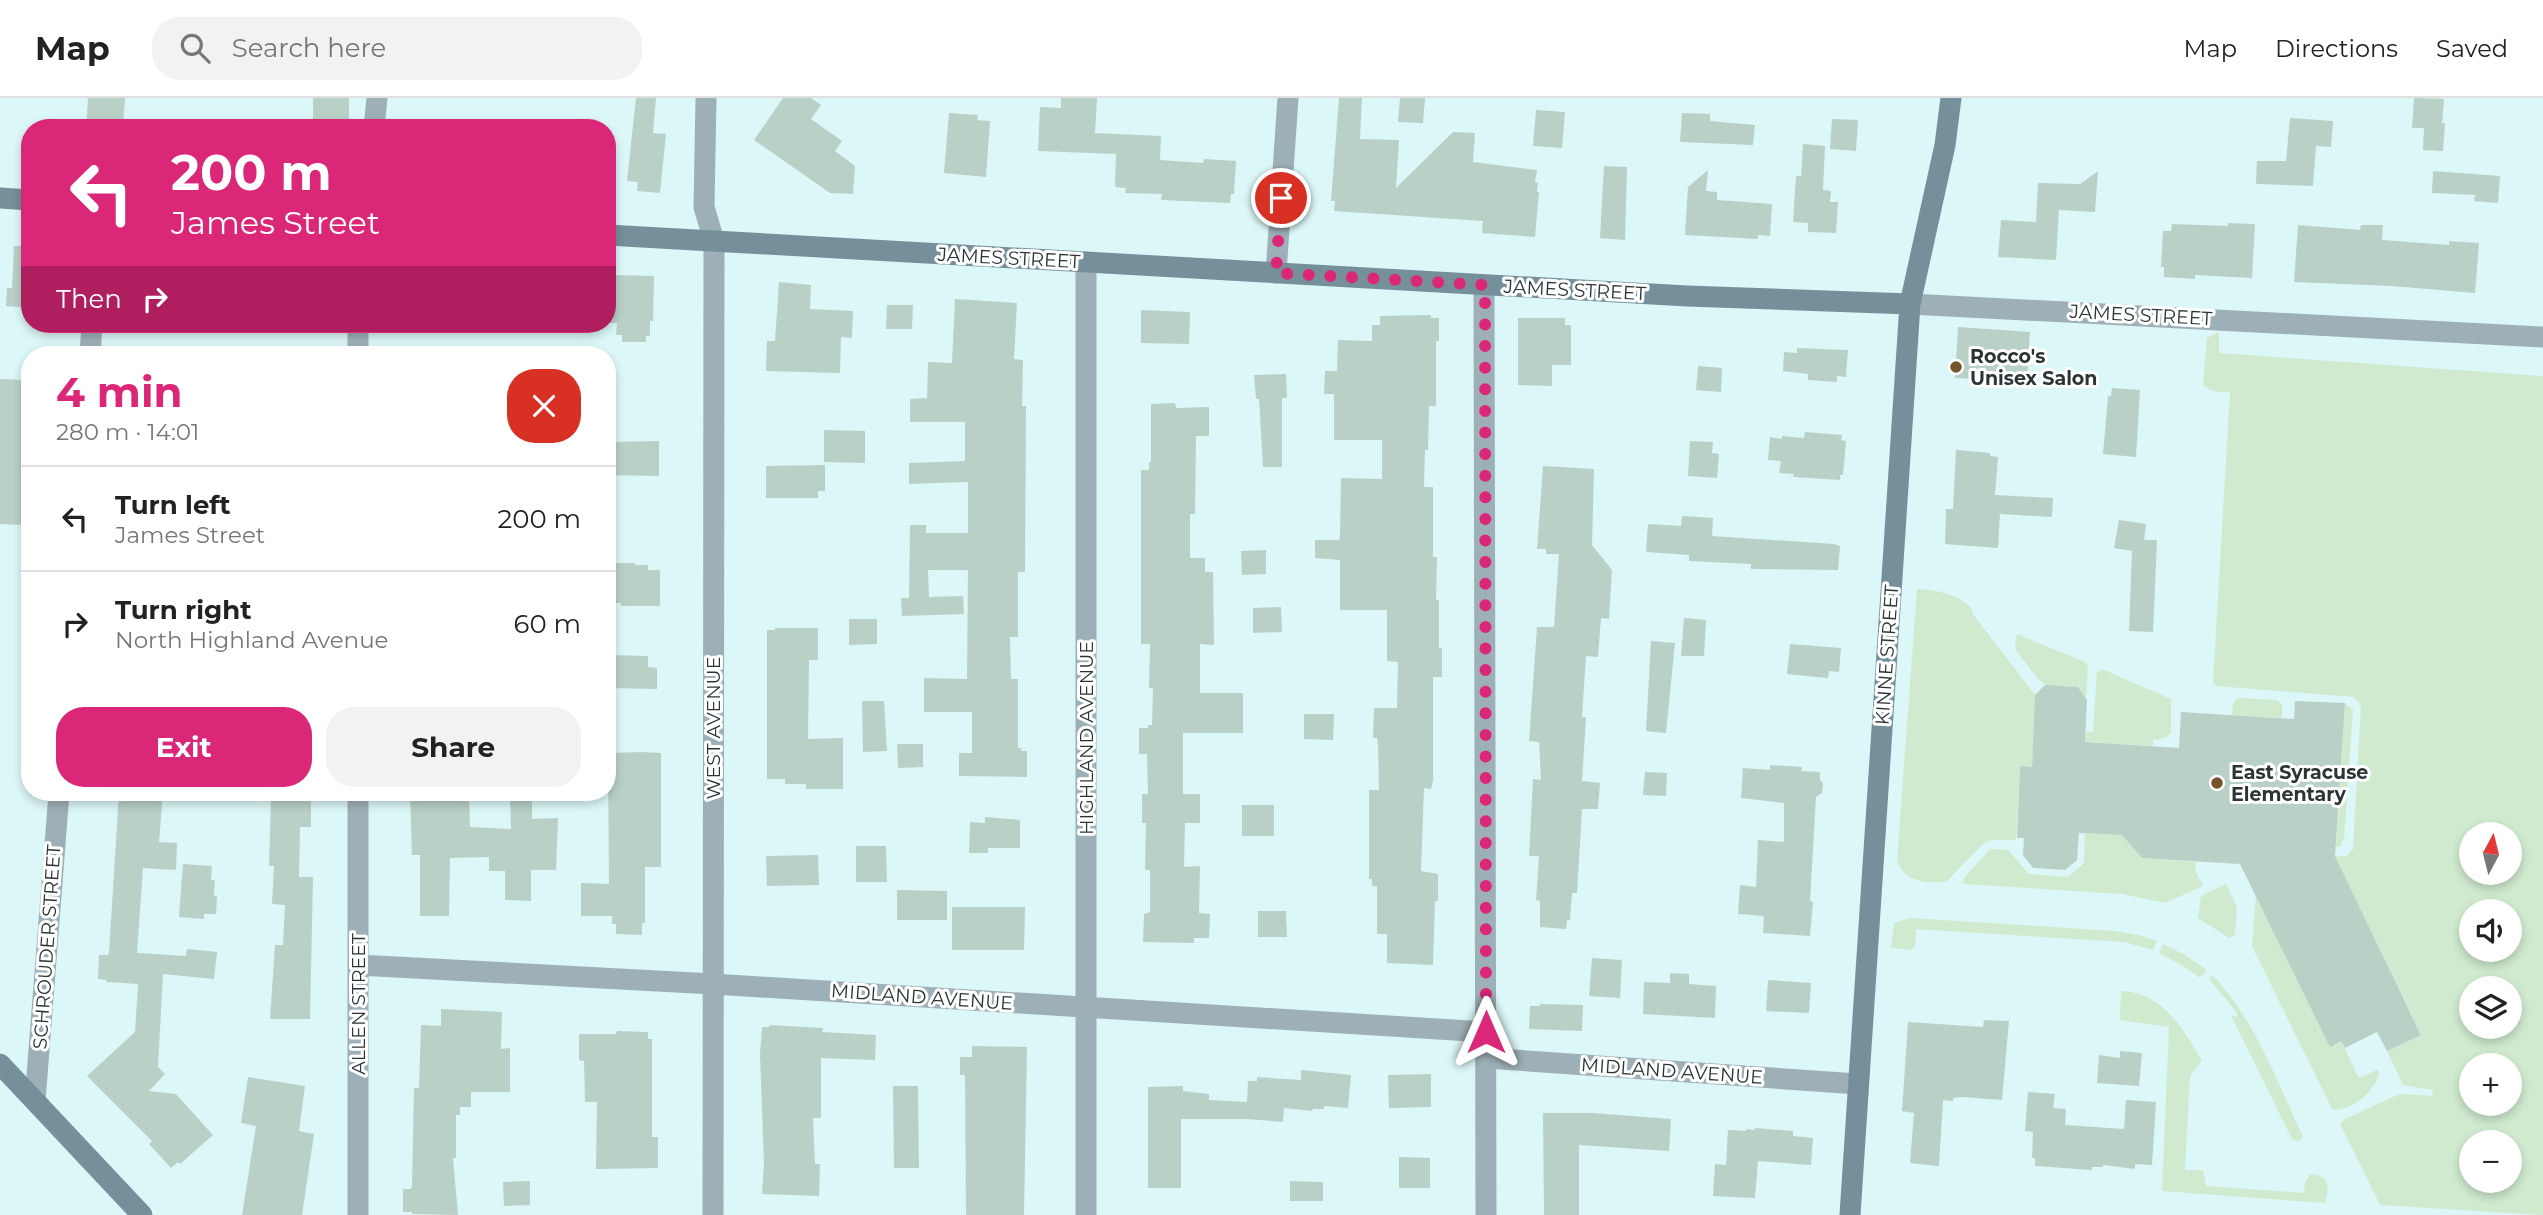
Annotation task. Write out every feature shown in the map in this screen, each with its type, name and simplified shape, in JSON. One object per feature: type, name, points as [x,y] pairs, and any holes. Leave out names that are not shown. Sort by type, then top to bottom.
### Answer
[{"type":"street","points":[[375,119],[377,98]]},
{"type":"street","name":"WEST AVENUE","points":[[706,98],[704,207],[714,241],[713,1215]]},
{"type":"street","points":[[1276,273],[1288,98]]},
{"type":"street","name":"KINNE STREET","points":[[1850,1215],[1910,304],[1945,145],[1951,98]]},
{"type":"street","points":[[0,198],[21,199]]},
{"type":"street","name":"JAMES STREET","points":[[616,236],[1687,296],[1910,304],[2543,337]]},
{"type":"street","name":"HIGHLAND AVENUE","points":[[1086,262],[1086,1215]]},
{"type":"street","points":[[1485,285],[1486,1215]]},
{"type":"street","name":"SCHROUDER STREET","points":[[35,1101],[58,801]]},
{"type":"street","name":"ALLEN STREET","points":[[358,801],[358,1215]]},
{"type":"street","name":"MIDLAND AVENUE","points":[[358,965],[1486,1032]]},
{"type":"street","name":"MIDLAND AVENUE","points":[[1486,1058],[1858,1084]]},
{"type":"street","points":[[0,1064],[142,1215]]},
{"type":"street","points":[[1850,1215],[1859,1215]]},
{"type":"green space","points":[[2219,332],[2219,353],[2543,376],[2543,1215],[2380,1205],[2340,1124],[2345,1119],[2395,1096],[2432,1096],[2433,1090],[2403,1085],[2387,1051],[2421,1034],[2335,856],[2347,856],[2353,849],[2361,706],[2354,697],[2216,686],[2213,682],[2230,392],[2216,392],[2203,385],[2207,338]]},
{"type":"green space","points":[[1917,589],[1946,594],[1960,599],[1972,608],[1972,613],[2035,695],[2032,767],[2020,767],[2016,840],[1991,840],[1983,844],[1946,882],[1924,882],[1911,878],[1897,861]]},
{"type":"green space","points":[[2017,634],[2085,662],[2088,666],[2086,698],[2078,687],[2045,685],[2039,680],[2017,652]]},
{"type":"green space","points":[[2102,669],[2171,699],[2171,733],[2165,738],[2153,740],[2153,746],[2085,742],[2086,731],[2093,732],[2097,672]]},
{"type":"green space","points":[[2238,698],[2276,700],[2282,704],[2282,718],[2232,715],[2233,703]]},
{"type":"green space","points":[[2345,703],[2353,710],[2344,839],[2340,847],[2336,847]]},
{"type":"green space","points":[[2085,833],[2122,835],[2142,858],[2196,862],[2195,870],[2203,886],[2165,903],[2122,894],[1964,884],[1963,879],[1990,849],[2008,850],[2029,874],[2068,877],[2084,863]]},
{"type":"green space","points":[[2226,884],[2237,907],[2235,935],[2229,938],[2198,918],[2201,896]]},
{"type":"green space","points":[[2256,894],[2331,1046],[2341,1041],[2359,1078],[2377,1070],[2379,1072],[2368,1093],[2354,1104],[2332,1109],[2252,946]]},
{"type":"green space","points":[[1910,918],[2115,931],[2157,941],[2153,950],[2124,942],[1916,929],[1915,946],[1912,950],[1891,948],[1894,923]]},
{"type":"green space","points":[[2163,944],[2207,970],[2200,978],[2159,953]]},
{"type":"green space","points":[[2212,975],[2240,1010],[2264,1051],[2303,1136],[2299,1141],[2292,1139],[2231,1015],[2235,1017],[2238,1014],[2209,979]]},
{"type":"green space","points":[[2121,991],[2136,993],[2161,1006],[2179,1025],[2202,1061],[2190,1076],[2185,1170],[2203,1170],[2206,1186],[2304,1193],[2305,1182],[2310,1174],[2318,1175],[2325,1179],[2328,1189],[2325,1203],[2162,1191],[2169,1027],[2120,1020]]},
{"type":"building","points":[[88,98],[125,98],[124,119],[87,119]]},
{"type":"building","points":[[313,98],[349,98],[349,119],[313,119]]},
{"type":"building","points":[[636,98],[656,98],[653,133],[666,134],[660,193],[637,191],[638,182],[627,181]]},
{"type":"building","points":[[783,98],[811,98],[821,105],[811,119],[842,141],[835,151],[855,166],[853,194],[830,193],[754,140]]},
{"type":"building","points":[[1061,98],[1097,98],[1095,133],[1161,136],[1160,160],[1203,163],[1204,159],[1236,161],[1234,194],[1231,194],[1230,203],[1161,200],[1162,194],[1125,193],[1126,188],[1115,187],[1116,154],[1038,151],[1040,107],[1061,108]]},
{"type":"building","points":[[1339,98],[1362,98],[1360,139],[1399,140],[1396,188],[1453,132],[1475,133],[1473,162],[1537,170],[1535,182],[1538,183],[1539,192],[1535,237],[1482,233],[1483,221],[1334,211],[1335,201],[1331,201]]},
{"type":"building","points":[[1400,98],[1425,98],[1423,123],[1398,122]]},
{"type":"building","points":[[2414,98],[2444,99],[2443,151],[2423,150],[2424,128],[2412,128]]},
{"type":"building","points":[[1536,110],[1565,112],[1562,148],[1533,146]]},
{"type":"building","points":[[949,113],[978,115],[977,120],[990,121],[986,177],[944,173]]},
{"type":"building","points":[[1682,113],[1710,114],[1710,121],[1755,125],[1753,145],[1680,142]]},
{"type":"building","points":[[2290,118],[2333,121],[2331,147],[2316,146],[2313,186],[2256,184],[2257,161],[2286,161]]},
{"type":"building","points":[[1832,119],[1858,120],[1856,151],[1830,149]]},
{"type":"building","points":[[1803,144],[1825,146],[1823,190],[1831,191],[1830,202],[1838,202],[1836,233],[1808,232],[1808,223],[1793,222],[1796,176],[1801,176]]},
{"type":"building","points":[[1604,166],[1627,167],[1625,240],[1600,238]]},
{"type":"building","points":[[1708,170],[1706,191],[1717,192],[1717,200],[1772,204],[1770,236],[1758,235],[1758,239],[1685,235],[1688,187]]},
{"type":"building","points":[[2098,171],[2095,212],[2059,210],[2056,260],[1998,257],[2001,220],[2036,222],[2038,183],[2080,184]]},
{"type":"building","points":[[2433,171],[2500,176],[2498,203],[2474,201],[2475,195],[2432,193]]},
{"type":"building","points":[[2228,223],[2255,224],[2252,278],[2195,275],[2195,279],[2164,277],[2164,267],[2161,267],[2163,231],[2171,231],[2172,224],[2228,226]]},
{"type":"building","points":[[2298,225],[2360,230],[2361,225],[2383,225],[2382,240],[2449,245],[2449,241],[2479,243],[2475,293],[2294,282]]},
{"type":"building","points":[[14,246],[21,246],[21,307],[6,306],[7,288],[12,288]]},
{"type":"building","points":[[616,275],[654,276],[653,321],[650,321],[650,336],[646,336],[646,342],[622,342],[622,335],[616,335]]},
{"type":"building","points":[[779,282],[811,285],[810,309],[853,311],[852,338],[841,337],[840,373],[766,371],[767,341],[775,341]]},
{"type":"building","points":[[955,299],[1017,303],[1014,359],[1023,360],[1022,406],[1026,406],[1025,572],[1018,572],[1018,637],[1010,637],[1011,679],[1018,679],[1018,748],[1027,751],[1027,777],[959,776],[959,753],[972,753],[972,712],[924,712],[924,678],[967,679],[968,570],[928,570],[929,597],[963,596],[964,614],[902,616],[901,598],[909,598],[910,525],[926,525],[926,533],[968,533],[968,482],[909,484],[909,463],[965,461],[965,422],[910,422],[910,399],[927,398],[928,362],[952,363]]},
{"type":"building","points":[[887,305],[913,305],[912,329],[886,329]]},
{"type":"building","points":[[1141,310],[1190,312],[1189,344],[1141,343]]},
{"type":"building","points":[[1431,315],[1431,318],[1439,318],[1439,341],[1436,341],[1436,406],[1429,406],[1424,487],[1433,487],[1433,557],[1437,557],[1436,600],[1439,600],[1442,677],[1433,677],[1433,780],[1431,789],[1424,788],[1421,871],[1438,874],[1433,965],[1387,963],[1387,934],[1377,934],[1377,886],[1372,886],[1372,879],[1369,879],[1369,790],[1379,790],[1378,746],[1377,738],[1373,738],[1374,708],[1397,708],[1398,662],[1387,661],[1387,610],[1340,610],[1340,560],[1315,558],[1315,540],[1339,540],[1341,478],[1382,479],[1382,440],[1334,440],[1334,394],[1324,394],[1325,371],[1337,371],[1338,340],[1372,341],[1372,325],[1380,325],[1380,316]]},
{"type":"building","points":[[1518,318],[1565,318],[1565,325],[1571,325],[1571,365],[1552,365],[1552,386],[1518,385]]},
{"type":"building","points":[[1958,327],[2030,332],[2027,382],[1955,378]]},
{"type":"building","points":[[1797,348],[1848,350],[1846,377],[1837,376],[1837,382],[1808,380],[1808,374],[1783,371],[1784,352],[1797,353]]},
{"type":"building","points":[[1698,366],[1722,368],[1721,392],[1696,390]]},
{"type":"building","points":[[1286,374],[1287,398],[1282,398],[1282,467],[1263,467],[1259,399],[1256,399],[1254,375]]},
{"type":"building","points":[[0,379],[21,380],[21,525],[0,524]]},
{"type":"building","points":[[2112,388],[2140,390],[2136,457],[2103,454],[2108,396],[2111,396]]},
{"type":"building","points":[[1175,403],[1176,408],[1209,407],[1209,436],[1196,436],[1195,514],[1190,514],[1190,558],[1205,558],[1205,572],[1213,572],[1214,645],[1200,644],[1200,693],[1243,693],[1243,733],[1183,733],[1183,794],[1200,794],[1200,823],[1185,823],[1184,867],[1200,866],[1199,913],[1210,914],[1209,938],[1194,938],[1194,943],[1143,942],[1144,914],[1150,912],[1150,870],[1145,870],[1146,823],[1142,823],[1142,794],[1148,794],[1147,754],[1139,754],[1139,728],[1152,725],[1153,688],[1149,688],[1150,644],[1141,644],[1141,470],[1149,470],[1151,462],[1151,404]]},
{"type":"building","points":[[824,430],[865,431],[865,463],[824,462]]},
{"type":"building","points":[[1805,432],[1842,435],[1841,440],[1846,441],[1843,475],[1840,475],[1840,480],[1793,477],[1794,474],[1779,473],[1781,461],[1768,460],[1770,437],[1804,438]]},
{"type":"building","points":[[659,441],[659,476],[616,475],[616,442]]},
{"type":"building","points":[[1690,441],[1713,442],[1712,453],[1719,454],[1717,478],[1688,476]]},
{"type":"building","points":[[1956,450],[1990,453],[1990,456],[1998,457],[1995,495],[2053,498],[2052,517],[2000,514],[1998,548],[1945,544],[1946,509],[1953,509]]},
{"type":"building","points":[[825,465],[825,491],[818,491],[818,498],[766,498],[766,466]]},
{"type":"building","points":[[1543,466],[1594,469],[1592,545],[1612,570],[1609,619],[1601,618],[1598,657],[1586,656],[1582,717],[1586,717],[1582,781],[1600,783],[1598,809],[1582,809],[1577,893],[1572,893],[1570,920],[1567,920],[1566,929],[1540,927],[1540,901],[1536,900],[1539,856],[1529,856],[1533,779],[1541,780],[1539,742],[1529,741],[1537,627],[1554,627],[1559,554],[1546,554],[1546,549],[1537,549]]},
{"type":"building","points":[[1682,516],[1713,518],[1712,536],[1840,546],[1838,570],[1751,569],[1751,564],[1689,561],[1689,555],[1646,552],[1648,524],[1681,526]]},
{"type":"building","points":[[2119,520],[2146,524],[2144,540],[2157,540],[2153,632],[2129,631],[2132,551],[2114,548]]},
{"type":"building","points":[[1266,550],[1266,574],[1242,575],[1241,551]]},
{"type":"building","points":[[616,563],[648,565],[648,570],[660,570],[660,606],[621,606],[621,603],[616,603]]},
{"type":"building","points":[[1281,607],[1282,632],[1253,633],[1253,608]]},
{"type":"building","points":[[1684,618],[1706,620],[1704,656],[1681,656]]},
{"type":"building","points":[[849,619],[877,619],[877,644],[849,645]]},
{"type":"building","points":[[818,628],[818,660],[809,660],[808,739],[843,738],[843,789],[806,789],[806,784],[785,784],[785,779],[767,779],[767,630]]},
{"type":"building","points":[[1651,641],[1675,643],[1666,733],[1646,731]]},
{"type":"building","points":[[1790,644],[1841,648],[1839,672],[1829,671],[1828,678],[1787,674]]},
{"type":"building","points":[[616,655],[648,656],[648,667],[657,668],[657,689],[616,688]]},
{"type":"building","points":[[2045,685],[2078,687],[2087,700],[2085,742],[2179,748],[2181,712],[2294,719],[2295,701],[2345,703],[2335,856],[2421,1035],[2387,1051],[2377,1032],[2345,1048],[2341,1041],[2330,1047],[2240,864],[2142,858],[2122,835],[2079,833],[2077,860],[2065,870],[2033,868],[2023,855],[2024,838],[2017,838],[2020,766],[2032,767],[2035,695]]},
{"type":"building","points":[[862,701],[884,701],[887,751],[863,752]]},
{"type":"building","points":[[1304,714],[1334,714],[1333,740],[1304,739]]},
{"type":"building","points":[[897,744],[923,744],[923,767],[898,768]]},
{"type":"building","points":[[616,753],[661,753],[661,867],[645,867],[645,923],[642,923],[642,935],[616,934],[616,924],[612,924],[612,916],[581,916],[581,883],[609,884],[608,801],[616,801]]},
{"type":"building","points":[[1770,765],[1802,767],[1801,771],[1820,772],[1820,780],[1823,783],[1822,793],[1816,797],[1810,936],[1763,933],[1764,916],[1738,914],[1740,885],[1756,887],[1758,840],[1784,842],[1784,803],[1741,798],[1743,768],[1770,770]]},
{"type":"building","points":[[1645,772],[1667,773],[1666,796],[1643,795]]},
{"type":"building","points":[[118,801],[162,801],[159,842],[177,843],[176,870],[143,868],[137,953],[186,956],[187,949],[217,952],[214,979],[163,974],[158,1067],[165,1074],[149,1091],[176,1094],[213,1135],[180,1164],[178,1162],[171,1168],[149,1144],[152,1141],[87,1076],[135,1032],[138,984],[98,979],[99,955],[108,955]]},
{"type":"building","points":[[271,801],[311,801],[311,827],[300,827],[299,877],[313,877],[310,1019],[270,1019],[275,945],[283,945],[285,905],[272,904],[274,866],[269,866]]},
{"type":"building","points":[[410,801],[469,801],[470,827],[511,829],[510,801],[532,801],[532,819],[558,818],[556,870],[531,870],[531,901],[505,900],[505,871],[489,871],[489,857],[450,858],[449,916],[420,916],[420,855],[412,855]]},
{"type":"building","points":[[1242,805],[1274,805],[1274,836],[1242,836]]},
{"type":"building","points":[[985,817],[1020,820],[1020,848],[988,848],[988,853],[969,853],[970,822],[985,823]]},
{"type":"building","points":[[856,846],[886,846],[887,882],[856,882]]},
{"type":"building","points":[[818,855],[819,885],[767,886],[766,856]]},
{"type":"building","points":[[183,864],[212,866],[211,880],[215,880],[214,896],[217,896],[216,914],[204,914],[204,919],[179,917]]},
{"type":"building","points":[[897,890],[947,891],[947,920],[897,920]]},
{"type":"building","points":[[952,907],[1025,907],[1024,950],[952,950]]},
{"type":"building","points":[[1258,911],[1286,911],[1287,937],[1258,937]]},
{"type":"building","points":[[1592,958],[1622,960],[1620,998],[1589,996]]},
{"type":"building","points":[[1670,973],[1689,974],[1689,984],[1716,986],[1715,1018],[1643,1014],[1644,982],[1670,983]]},
{"type":"building","points":[[1768,980],[1811,983],[1809,1013],[1766,1011]]},
{"type":"building","points":[[1583,1005],[1582,1031],[1529,1029],[1530,1006]]},
{"type":"building","points":[[441,1009],[502,1012],[501,1049],[510,1048],[510,1092],[471,1092],[471,1107],[460,1107],[460,1115],[456,1115],[456,1158],[453,1158],[458,1215],[412,1214],[403,1212],[403,1189],[411,1189],[412,1186],[414,1088],[419,1088],[421,1025],[441,1026]]},
{"type":"building","points":[[1984,1020],[2009,1021],[2002,1100],[1962,1097],[1953,1098],[1953,1101],[1943,1100],[1939,1166],[1910,1163],[1914,1113],[1902,1111],[1908,1022],[1983,1027]]},
{"type":"building","points":[[770,1025],[876,1035],[875,1060],[821,1058],[821,1118],[813,1118],[815,1164],[820,1164],[819,1196],[762,1194],[764,1164],[760,1055],[762,1027]]},
{"type":"building","points":[[617,1031],[648,1032],[648,1039],[652,1039],[652,1137],[658,1137],[658,1168],[596,1169],[597,1102],[585,1102],[584,1061],[579,1060],[579,1034],[616,1034]]},
{"type":"building","points":[[972,1046],[1027,1047],[1024,1215],[966,1215],[965,1075],[960,1075],[960,1057],[972,1057]]},
{"type":"building","points":[[2120,1051],[2142,1053],[2139,1086],[2097,1083],[2099,1055],[2120,1058]]},
{"type":"building","points":[[1301,1070],[1351,1075],[1348,1108],[1324,1106],[1324,1109],[1312,1111],[1284,1108],[1283,1122],[1181,1119],[1181,1188],[1148,1188],[1148,1087],[1183,1086],[1183,1091],[1209,1094],[1209,1100],[1247,1102],[1248,1081],[1257,1081],[1257,1077],[1301,1080]]},
{"type":"building","points":[[1431,1074],[1431,1107],[1389,1108],[1388,1075]]},
{"type":"building","points":[[248,1077],[305,1086],[299,1131],[314,1134],[302,1215],[242,1215],[256,1126],[241,1123]]},
{"type":"building","points":[[893,1086],[918,1086],[919,1168],[894,1168]]},
{"type":"building","points":[[2028,1092],[2055,1094],[2053,1108],[2066,1109],[2065,1125],[2124,1129],[2126,1100],[2156,1102],[2152,1165],[2135,1164],[2135,1169],[2103,1165],[2092,1167],[2092,1170],[2035,1166],[2035,1158],[2032,1158],[2033,1132],[2025,1131]]},
{"type":"building","points":[[1543,1113],[1593,1113],[1671,1119],[1669,1151],[1579,1145],[1579,1215],[1544,1215]]},
{"type":"building","points":[[1755,1128],[1793,1131],[1793,1136],[1813,1138],[1811,1165],[1758,1161],[1755,1198],[1713,1196],[1715,1164],[1726,1165],[1728,1130],[1746,1131]]},
{"type":"building","points":[[1399,1157],[1430,1158],[1430,1188],[1399,1188]]},
{"type":"building","points":[[530,1181],[530,1205],[504,1206],[503,1182]]},
{"type":"building","points":[[1290,1181],[1323,1182],[1323,1201],[1290,1201]]},
{"type":"place","name":"Rocco's Unisex Salon","points":[[1956,367]]},
{"type":"place","name":"East Syracuse Elementary","points":[[2217,783]]},
{"type":"route","points":[[1281,198],[1276,273],[1485,285],[1486,1032]]}]
